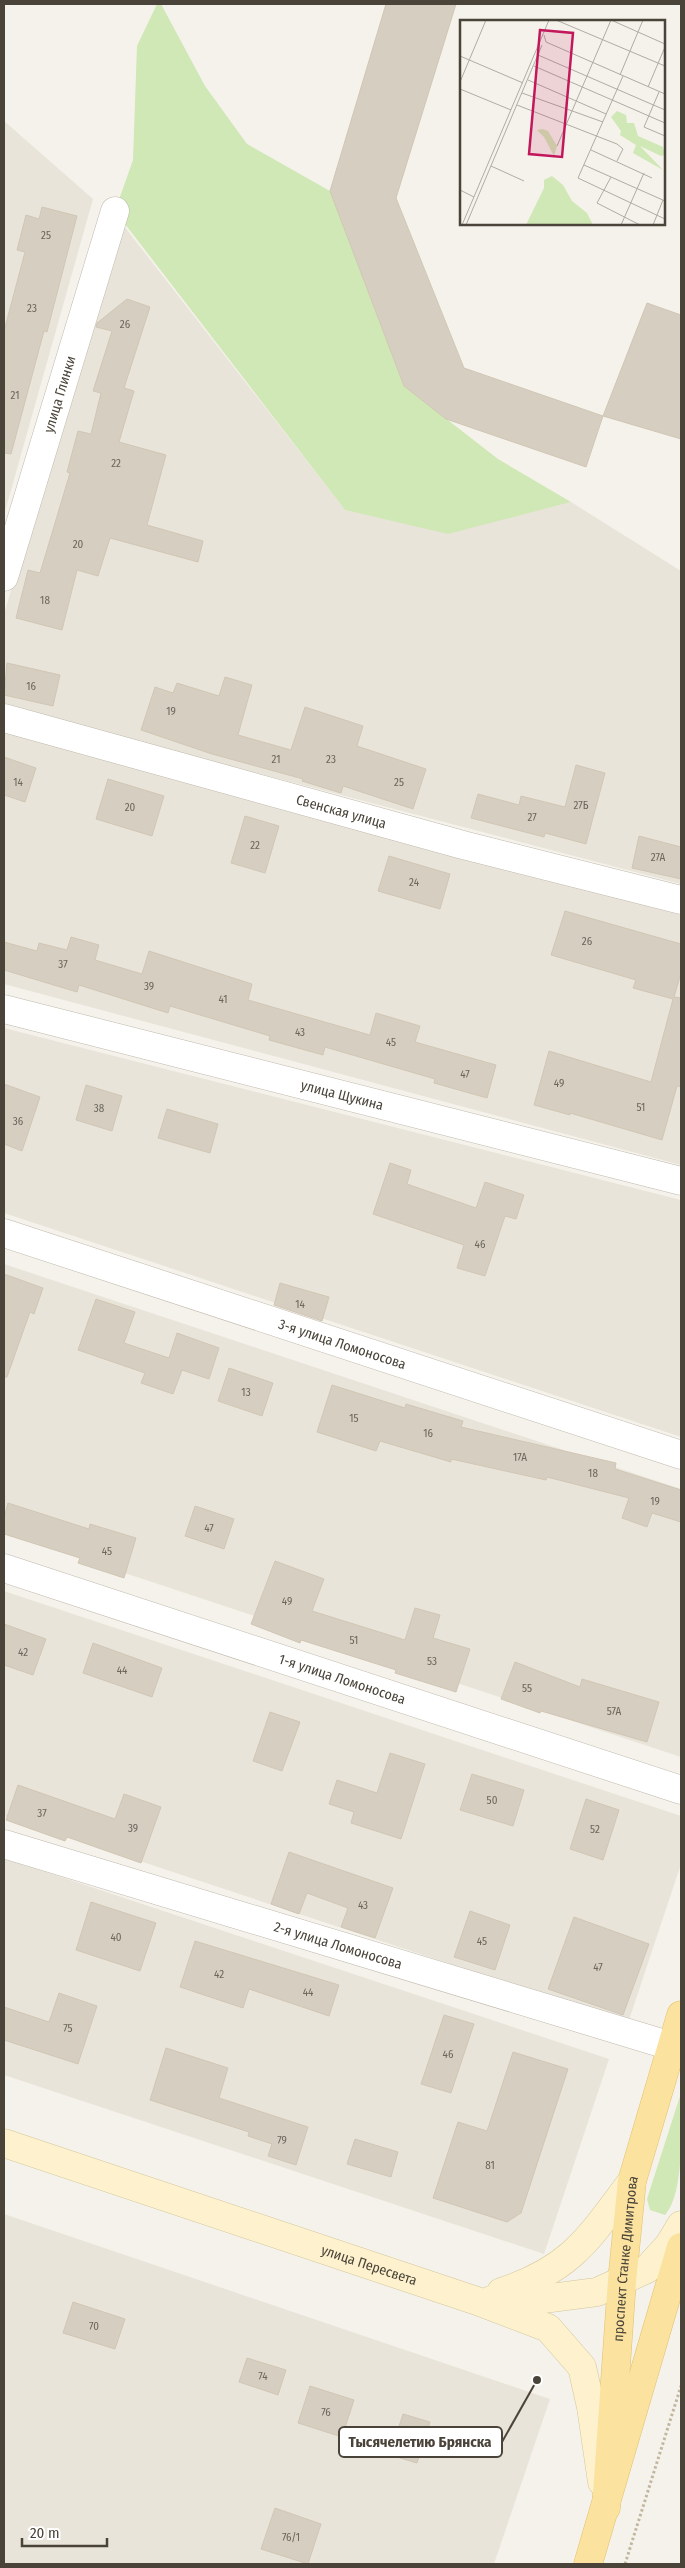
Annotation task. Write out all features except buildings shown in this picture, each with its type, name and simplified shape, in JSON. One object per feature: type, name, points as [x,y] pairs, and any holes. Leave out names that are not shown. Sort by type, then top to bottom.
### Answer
[{"type":"main road","name":"проспект Станке Димитрова","points":[[606,2508],[622,2281],[632,2181],[681,2015]]},
{"type":"main road","name":"улица Пересвета","points":[[4,2143],[477,2301],[548,2328],[582,2367],[591,2407],[606,2508]]},
{"type":"main road","points":[[477,2301],[530,2283],[562,2264],[586,2243],[632,2181]]},
{"type":"main road","points":[[477,2301],[542,2299],[597,2292],[647,2269],[669,2245],[681,2225]]},
{"type":"main road","name":"проспект Станке Димитрова","points":[[588,2564],[606,2508],[681,2247]]},
{"type":"street","name":"улица Глинки","points":[[4,577],[115,211]]},
{"type":"street","name":"Свенская улица","points":[[4,718],[463,845],[681,900]]},
{"type":"street","name":"улица Щукина","points":[[4,1010],[681,1181]]},
{"type":"street","name":"3-я улица Ломоносова","points":[[4,1233],[681,1455]]},
{"type":"street","name":"1-я улица Ломоносова","points":[[4,1568],[681,1790]]},
{"type":"street","name":"2-я улица Ломоносова","points":[[4,1844],[671,2046]]},
{"type":"path","points":[[624,2564],[681,2386]]},
{"type":"shaded area","points":[[4,121],[93,199],[4,515]]},
{"type":"shaded area","points":[[120,221],[345,510],[448,533],[571,502],[681,571],[681,884],[4,707],[4,614]]},
{"type":"shaded area","points":[[4,732],[681,915],[681,1165],[4,984]]},
{"type":"shaded area","points":[[4,1028],[681,1200],[681,1437],[4,1213]]},
{"type":"shaded area","points":[[4,1264],[681,1489],[681,1757],[4,1533]]},
{"type":"shaded area","points":[[4,1591],[681,1816],[681,1864],[628,2023],[4,1816]]},
{"type":"shaded area","points":[[4,1858],[609,2059],[544,2254],[4,2075]]},
{"type":"shaded area","points":[[4,2214],[550,2399],[494,2564],[4,2564]]},
{"type":"green space","points":[[157,4],[161,4],[205,86],[247,144],[330,191],[404,386],[498,459],[571,502],[448,534],[345,510],[115,211],[133,160],[137,46]]},
{"type":"green space","points":[[681,2093],[679,2175],[676,2191],[665,2215],[650,2210],[647,2199]]},
{"type":"place","name":"Тысячелетию Брянска","points":[[537,2380]]}]
